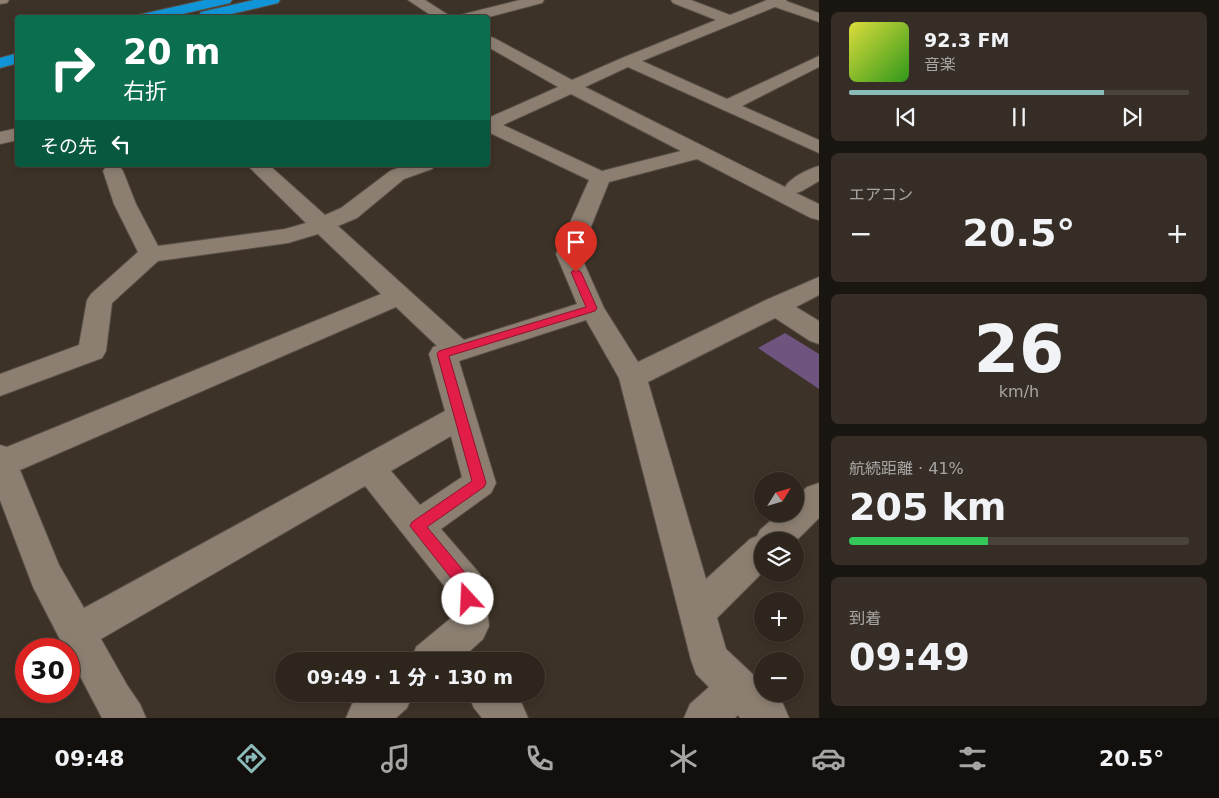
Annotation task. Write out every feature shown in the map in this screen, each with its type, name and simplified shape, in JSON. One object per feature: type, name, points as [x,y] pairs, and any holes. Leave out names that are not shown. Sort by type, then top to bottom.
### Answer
[{"type":"highway","points":[[158,15],[225,0]]},
{"type":"highway","points":[[207,15],[273,0]]},
{"type":"highway","points":[[0,50],[15,47]]},
{"type":"highway","points":[[0,63],[15,59]]},
{"type":"street","points":[[415,0],[441,15]]},
{"type":"street","points":[[478,15],[537,0]]},
{"type":"street","points":[[678,0],[729,20]]},
{"type":"street","points":[[490,124],[628,61],[777,1],[819,18]]},
{"type":"street","points":[[490,42],[819,199]]},
{"type":"street","points":[[628,61],[819,147]]},
{"type":"street","points":[[728,106],[811,72],[819,61]]},
{"type":"street","points":[[577,85],[700,152],[819,213]]},
{"type":"street","points":[[490,126],[600,178],[700,152]]},
{"type":"street","points":[[0,138],[15,135]]},
{"type":"street","points":[[490,145],[514,138]]},
{"type":"street","points":[[115,167],[125,204],[151,254]]},
{"type":"street","points":[[259,167],[459,350]]},
{"type":"street","points":[[0,385],[92,351],[100,300],[151,254],[288,236],[322,225],[349,213],[397,175],[419,167]]},
{"type":"street","points":[[795,187],[819,172]]},
{"type":"street","points":[[600,178],[568,254],[592,308],[633,378],[710,660],[770,718]]},
{"type":"street","points":[[633,378],[819,284]]},
{"type":"street","points":[[126,718],[113,699],[46,575],[0,461],[399,296]]},
{"type":"street","points":[[775,306],[819,334]]},
{"type":"street","points":[[417,526],[480,483],[443,354],[592,308]]},
{"type":"street","points":[[77,632],[461,416]]},
{"type":"street","points":[[369,468],[467,586],[470,626],[449,652]]},
{"type":"street","points":[[781,532],[819,496]]},
{"type":"street","points":[[697,612],[754,558]]},
{"type":"street","points":[[704,718],[739,688]]},
{"type":"street","points":[[366,718],[384,702]]},
{"type":"street","points":[[495,702],[508,718]]},
{"type":"building","points":[[785,333],[819,354],[819,389],[758,348]]},
{"type":"route","points":[[468,599],[467,586],[417,526],[480,483],[443,354],[592,308],[576,272]]}]
